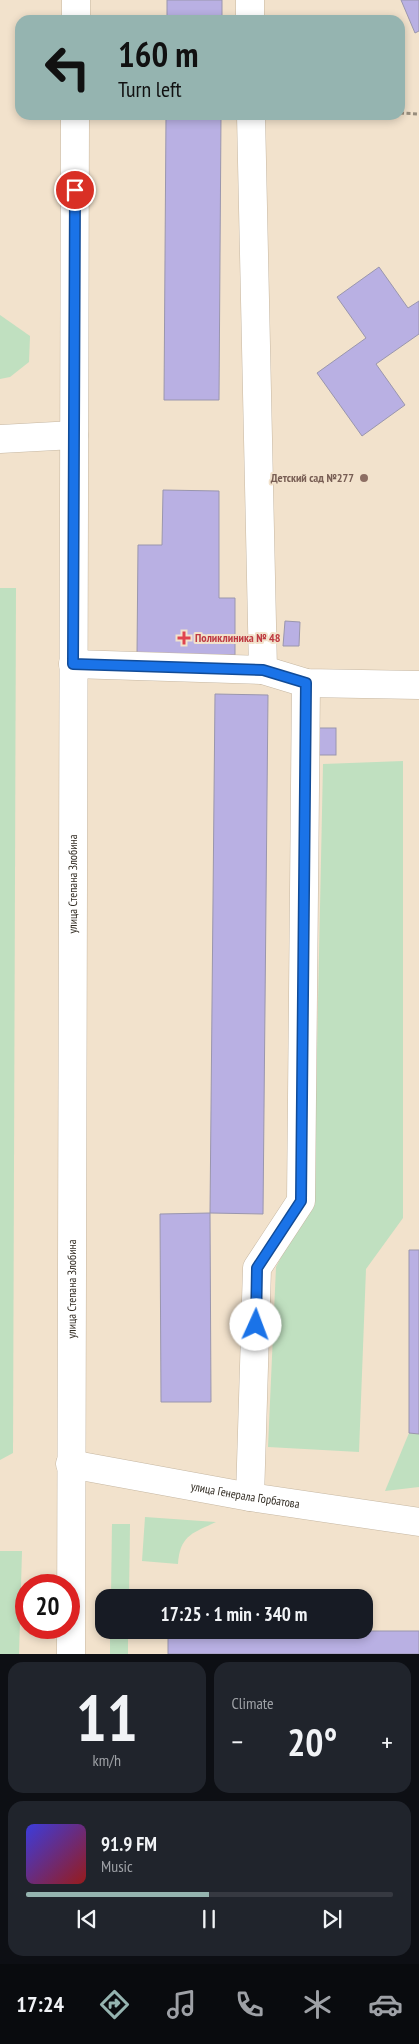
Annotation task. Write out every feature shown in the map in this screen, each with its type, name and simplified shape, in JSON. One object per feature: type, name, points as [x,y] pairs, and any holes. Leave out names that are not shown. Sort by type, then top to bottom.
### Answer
[{"type":"street","points":[[76,0],[76,15]]},
{"type":"street","points":[[250,0],[250,15]]},
{"type":"street","name":"улица Степана Злобина","points":[[70,1654],[75,120]]},
{"type":"street","points":[[251,120],[263,670]]},
{"type":"street","points":[[0,439],[74,435]]},
{"type":"street","points":[[73,664],[263,670],[306,683],[419,685]]},
{"type":"street","points":[[250,1497],[257,1268],[301,1201],[306,683]]},
{"type":"street","name":"улица Генерала Горбатова","points":[[70,1464],[250,1497],[419,1522]]},
{"type":"path","points":[[405,113],[419,114]]},
{"type":"green space","points":[[0,315],[30,336],[29,362],[10,377],[0,379]]},
{"type":"green space","points":[[0,588],[16,588],[13,1453],[0,1460]]},
{"type":"green space","points":[[403,761],[403,1218],[366,1269],[359,1452],[268,1447],[276,1267],[314,1194],[323,764]]},
{"type":"green space","points":[[409,1433],[419,1434],[419,1487],[385,1491]]},
{"type":"green space","points":[[145,1517],[216,1522],[189,1536],[179,1554],[178,1564],[142,1561]]},
{"type":"green space","points":[[112,1524],[130,1524],[129,1589],[111,1589]]},
{"type":"green space","points":[[0,1551],[22,1551],[21,1574],[15,1574],[15,1639],[19,1639],[19,1654],[0,1654]]},
{"type":"green space","points":[[110,1639],[128,1639],[128,1654],[110,1654]]},
{"type":"building","points":[[167,0],[222,0],[222,15],[167,15]]},
{"type":"building","points":[[401,0],[419,0],[419,31],[415,33]]},
{"type":"building","points":[[166,120],[221,120],[219,400],[164,400]]},
{"type":"building","points":[[379,267],[408,308],[419,301],[419,334],[376,364],[405,405],[362,436],[317,373],[366,338],[337,297]]},
{"type":"building","points":[[163,490],[219,491],[219,598],[235,598],[235,655],[137,655],[138,545],[162,545]]},
{"type":"building","points":[[285,621],[300,622],[299,646],[283,646]]},
{"type":"building","points":[[215,694],[268,695],[263,1214],[210,1213]]},
{"type":"building","points":[[319,728],[336,728],[336,755],[319,755]]},
{"type":"building","points":[[210,1213],[211,1402],[161,1402],[160,1214]]},
{"type":"building","points":[[409,1250],[419,1250],[419,1434],[409,1433]]},
{"type":"building","points":[[373,1631],[419,1631],[419,1654],[168,1654],[168,1639],[373,1639]]},
{"type":"place","name":"Детский сад №277","points":[[364,478]]},
{"type":"place","name":"Поликлиника № 48","points":[[184,638]]},
{"type":"route","points":[[75,190],[73,664],[263,670],[306,683],[301,1201],[257,1268],[256,1325]]}]
